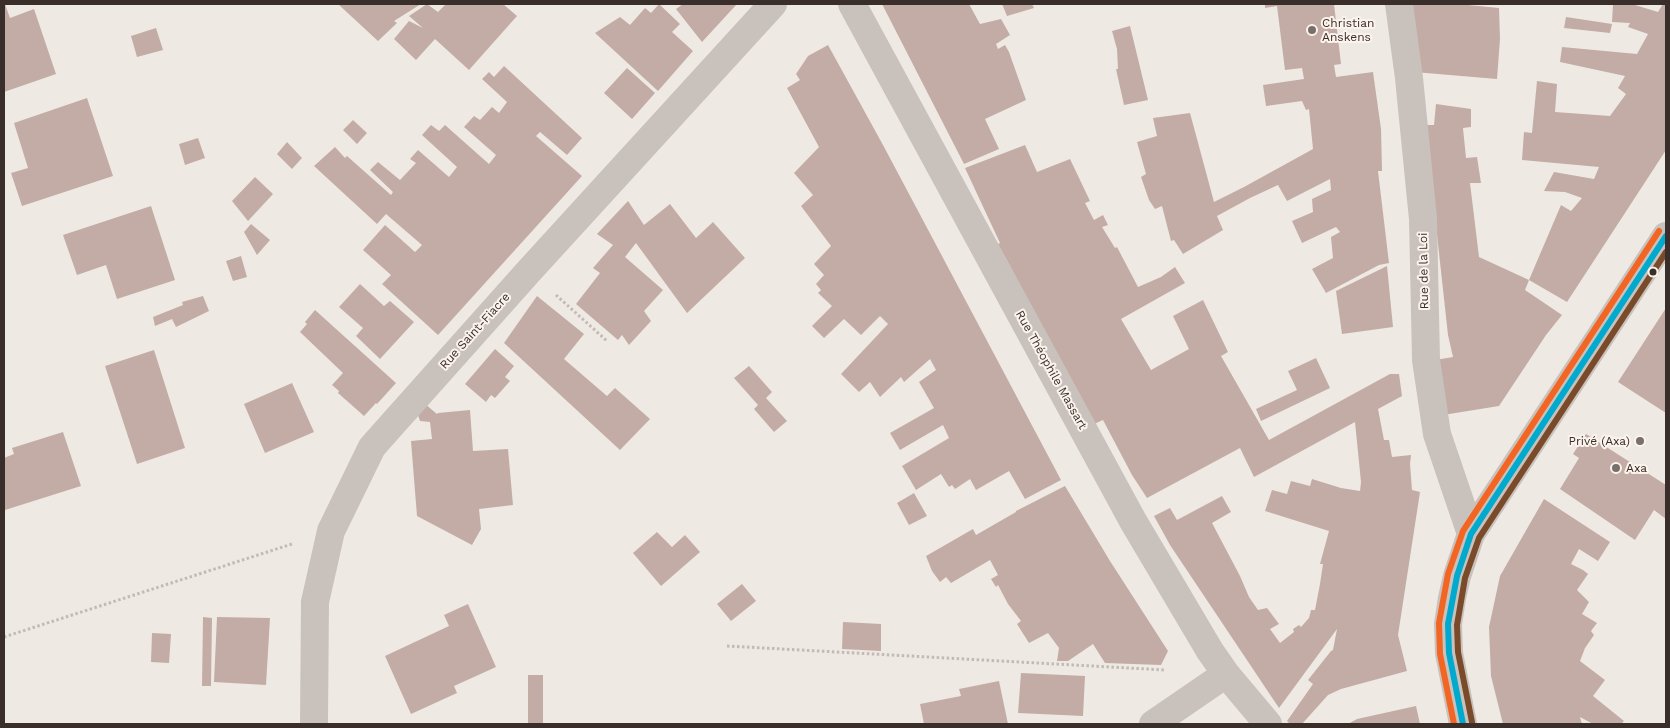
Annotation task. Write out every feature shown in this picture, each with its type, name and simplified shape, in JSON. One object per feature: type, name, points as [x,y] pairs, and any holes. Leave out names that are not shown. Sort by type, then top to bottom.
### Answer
[{"type":"street","name":"Rue Saint-Fiacre","points":[[314,724],[315,602],[331,531],[372,447],[529,271],[773,4]]},
{"type":"street","name":"Rue Théophile Massart","points":[[852,4],[1133,521],[1226,674],[1268,724]]},
{"type":"street","name":"Rue de la Loi","points":[[1399,4],[1409,78],[1423,219],[1426,360],[1437,434],[1470,534]]},
{"type":"street","points":[[1463,724],[1449,653],[1448,624],[1457,576],[1470,534],[1666,236]]},
{"type":"street","points":[[1154,724],[1226,674]]},
{"type":"path","points":[[529,271],[607,341]]},
{"type":"path","points":[[4,637],[331,531]]},
{"type":"path","points":[[727,646],[1166,670]]},
{"type":"building","points":[[4,4],[10,18],[34,9],[56,74],[4,92]]},
{"type":"building","points":[[338,4],[421,4],[394,21],[397,23],[378,41]]},
{"type":"building","points":[[427,4],[438,12],[446,4],[503,4],[517,16],[469,70],[435,39],[416,60],[394,39],[409,21],[423,28],[409,16]]},
{"type":"building","points":[[659,4],[680,24],[672,32],[693,51],[658,91],[595,33],[620,17],[630,25],[645,8],[651,13]]},
{"type":"building","points":[[683,4],[737,4],[702,42],[676,9]]},
{"type":"building","points":[[882,4],[969,4],[980,24],[1001,19],[1010,35],[996,44],[998,49],[1005,45],[1009,52],[1026,100],[985,119],[999,149],[964,164]]},
{"type":"building","points":[[1002,4],[1032,4],[1034,8],[1007,16]]},
{"type":"building","points":[[1265,4],[1334,4],[1341,64],[1334,65],[1336,77],[1373,72],[1381,129],[1382,171],[1378,171],[1389,263],[1379,265],[1326,293],[1312,269],[1333,258],[1331,237],[1340,232],[1336,227],[1302,243],[1292,221],[1313,212],[1312,199],[1331,190],[1330,179],[1287,201],[1278,185],[1250,198],[1217,216],[1223,230],[1183,254],[1174,240],[1171,241],[1162,206],[1155,209],[1149,200],[1141,177],[1146,174],[1137,142],[1157,136],[1153,118],[1190,113],[1214,202],[1313,149],[1309,109],[1306,110],[1302,101],[1266,106],[1263,85],[1304,79],[1302,68],[1285,70],[1277,6],[1265,8]]},
{"type":"building","points":[[1407,4],[1457,4],[1499,8],[1500,39],[1497,79],[1414,72]]},
{"type":"building","points":[[1613,4],[1635,5],[1658,12],[1663,4],[1666,4],[1666,150],[1567,302],[1529,280],[1561,205],[1571,211],[1582,198],[1565,192],[1544,191],[1554,172],[1594,179],[1599,167],[1522,160],[1524,132],[1532,133],[1537,81],[1557,84],[1555,112],[1610,116],[1626,94],[1618,88],[1625,76],[1560,62],[1562,47],[1637,54],[1648,34],[1628,27],[1630,23],[1612,22]]},
{"type":"building","points":[[1566,17],[1612,24],[1610,33],[1564,28]]},
{"type":"building","points":[[1130,26],[1148,100],[1124,105],[1116,69],[1118,69],[1117,49],[1112,31]]},
{"type":"building","points":[[156,28],[163,50],[137,57],[131,36]]},
{"type":"building","points":[[828,45],[1061,480],[1025,499],[1009,471],[976,490],[970,479],[955,489],[952,485],[949,487],[941,474],[916,490],[902,466],[949,438],[943,425],[900,450],[890,433],[934,408],[919,382],[936,370],[930,359],[904,382],[901,377],[880,397],[870,382],[859,392],[841,374],[888,324],[880,316],[861,335],[844,319],[824,338],[812,326],[832,306],[818,293],[821,290],[816,284],[824,275],[814,264],[831,246],[801,206],[813,195],[794,173],[819,147],[787,88],[800,80],[796,74],[808,56]]},
{"type":"building","points":[[504,66],[582,138],[567,155],[540,132],[536,136],[582,176],[438,335],[382,284],[391,275],[363,250],[385,225],[415,252],[422,245],[386,214],[377,224],[314,166],[335,147],[345,158],[347,156],[391,195],[393,192],[370,170],[378,162],[400,180],[416,163],[410,159],[418,150],[449,177],[457,167],[422,135],[431,125],[439,131],[445,125],[489,164],[496,155],[464,127],[474,116],[480,120],[492,107],[499,113],[507,102],[482,79],[489,72],[494,77]]},
{"type":"building","points":[[627,68],[655,93],[632,119],[604,93]]},
{"type":"building","points":[[87,98],[113,176],[22,206],[11,173],[28,168],[14,123]]},
{"type":"building","points":[[1436,104],[1471,109],[1471,127],[1463,128],[1466,158],[1477,157],[1481,183],[1470,183],[1479,257],[1529,280],[1525,290],[1562,315],[1546,335],[1499,406],[1443,415],[1435,360],[1453,357],[1448,335],[1425,125],[1434,125]]},
{"type":"building","points":[[353,120],[367,133],[357,144],[343,130]]},
{"type":"building","points":[[198,138],[205,158],[185,165],[179,144]]},
{"type":"building","points":[[287,142],[302,158],[292,169],[277,154]]},
{"type":"building","points":[[1025,145],[1037,172],[1070,159],[1090,201],[1085,203],[1094,220],[1103,215],[1108,225],[1102,227],[1115,248],[1117,247],[1138,287],[1161,277],[1175,267],[1185,283],[1121,319],[1151,370],[1189,349],[1173,316],[1203,300],[1228,352],[1221,356],[1269,440],[1390,374],[1399,374],[1402,396],[1378,409],[1384,440],[1389,440],[1392,457],[1411,455],[1412,490],[1420,492],[1398,635],[1407,671],[1341,689],[1328,695],[1302,724],[1290,724],[1287,721],[1313,684],[1308,680],[1333,650],[1337,629],[1279,708],[1170,545],[1154,516],[1170,508],[1177,520],[1222,496],[1231,512],[1212,523],[1249,597],[1258,610],[1267,608],[1279,624],[1270,629],[1280,643],[1294,632],[1293,629],[1299,625],[1301,627],[1309,618],[1311,610],[1315,610],[1323,564],[1320,564],[1329,531],[1265,511],[1272,490],[1287,494],[1291,481],[1310,486],[1312,479],[1341,488],[1360,491],[1361,482],[1355,422],[1254,477],[1240,448],[1147,498],[1132,475],[1103,420],[1094,424],[998,244],[1000,243],[965,168]]},
{"type":"building","points":[[255,177],[273,194],[248,221],[232,201]]},
{"type":"building","points":[[628,201],[644,225],[670,204],[696,238],[713,222],[745,258],[687,313],[636,243],[625,257],[663,290],[644,311],[651,321],[629,345],[622,335],[618,340],[576,304],[600,273],[593,268],[613,245],[597,234]]},
{"type":"building","points":[[151,206],[175,280],[117,299],[106,265],[77,275],[63,235]]},
{"type":"building","points":[[251,224],[270,240],[257,255],[244,232]]},
{"type":"building","points":[[241,256],[247,277],[233,281],[226,261]]},
{"type":"building","points":[[1387,266],[1393,327],[1342,334],[1336,291]]},
{"type":"building","points":[[360,284],[384,306],[390,301],[414,322],[380,359],[356,336],[363,328],[339,307]]},
{"type":"building","points":[[203,296],[209,311],[176,327],[172,319],[155,326],[153,317],[183,305],[182,302]]},
{"type":"building","points":[[537,296],[584,334],[564,359],[607,396],[615,388],[650,419],[620,450],[504,343]]},
{"type":"building","points":[[1666,308],[1666,413],[1618,382]]},
{"type":"building","points":[[315,310],[396,383],[364,416],[338,393],[339,391],[332,385],[343,373],[300,332],[307,324],[305,322]]},
{"type":"building","points":[[495,349],[514,366],[505,377],[510,381],[495,398],[491,395],[486,402],[465,384]]},
{"type":"building","points":[[154,350],[185,448],[137,464],[105,366]]},
{"type":"building","points":[[1316,358],[1330,388],[1261,421],[1256,409],[1297,390],[1288,371]]},
{"type":"building","points":[[749,366],[772,392],[766,398],[787,421],[774,432],[754,409],[758,405],[734,378]]},
{"type":"building","points":[[292,383],[314,432],[265,453],[244,404]]},
{"type":"building","points":[[425,404],[437,414],[470,410],[473,451],[508,449],[513,505],[479,509],[481,529],[472,545],[417,516],[411,441],[432,439],[430,422],[420,421],[417,412]]},
{"type":"building","points":[[63,432],[81,486],[5,510],[4,458],[14,454],[12,448]]},
{"type":"building","points":[[1586,434],[1666,485],[1666,519],[1654,510],[1635,540],[1560,489],[1579,458],[1573,454]]},
{"type":"building","points":[[1065,486],[1110,561],[1168,651],[1161,665],[1105,663],[1093,644],[1068,661],[1057,661],[1059,648],[1048,633],[1029,643],[1017,624],[1021,621],[1008,604],[998,585],[996,587],[991,579],[998,575],[990,560],[951,583],[946,577],[940,582],[932,571],[926,556],[973,529],[976,535],[1016,511]]},
{"type":"building","points":[[914,493],[927,516],[909,525],[897,503]]},
{"type":"building","points":[[1544,499],[1610,542],[1598,561],[1579,549],[1571,564],[1588,574],[1577,590],[1589,602],[1582,614],[1597,623],[1591,631],[1594,635],[1585,648],[1580,661],[1605,680],[1593,696],[1624,721],[1621,724],[1593,724],[1580,717],[1582,724],[1503,724],[1491,676],[1489,627],[1500,576]]},
{"type":"building","points":[[657,532],[672,547],[685,535],[700,552],[661,586],[633,553]]},
{"type":"building","points":[[742,584],[756,601],[731,621],[717,604]]},
{"type":"building","points":[[468,604],[496,667],[454,686],[457,693],[411,714],[385,656],[449,626],[444,615]]},
{"type":"building","points":[[203,617],[212,618],[211,686],[202,686]]},
{"type":"building","points":[[217,617],[270,618],[266,685],[214,682]]},
{"type":"building","points":[[843,622],[881,624],[881,651],[842,649]]},
{"type":"building","points":[[152,633],[171,634],[169,663],[151,662]]},
{"type":"building","points":[[1021,673],[1085,676],[1083,716],[1018,713]]},
{"type":"building","points":[[528,675],[543,675],[543,724],[528,724]]},
{"type":"building","points":[[999,681],[1008,724],[924,724],[920,704],[961,696],[959,689]]},
{"type":"building","points":[[1416,706],[1420,724],[1348,724],[1357,719]]},
{"type":"transit line","points":[[1454,724],[1440,654],[1439,623],[1448,574],[1463,531],[1659,231]]},
{"type":"transit line","points":[[1463,724],[1449,653],[1448,624],[1457,576],[1471,534],[1666,236]]},
{"type":"transit line","points":[[1472,722],[1458,652],[1457,625],[1465,578],[1479,538],[1666,252]]},
{"type":"place","name":"Christian Anskens","points":[[1312,30]]},
{"type":"place","name":"Privé (Axa)","points":[[1640,441]]},
{"type":"place","name":"Axa","points":[[1616,468]]}]
